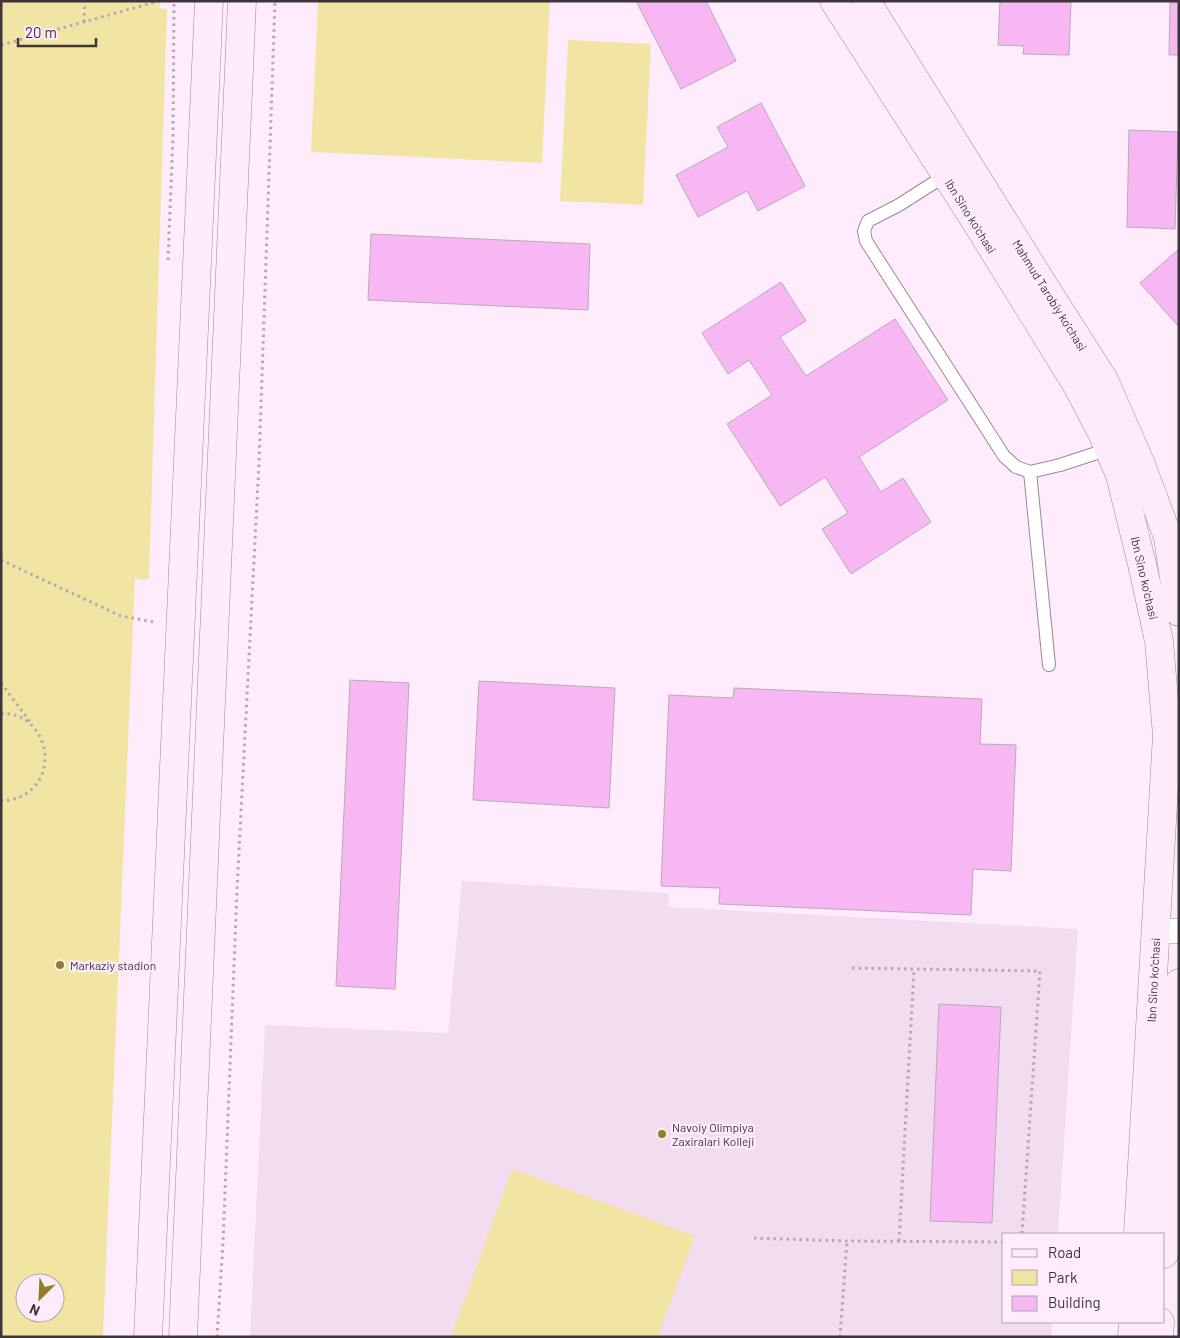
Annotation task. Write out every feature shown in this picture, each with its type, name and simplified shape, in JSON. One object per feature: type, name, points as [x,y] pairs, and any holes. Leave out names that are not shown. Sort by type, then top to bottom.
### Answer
[{"type":"street","points":[[148,1337],[209,1]]},
{"type":"street","points":[[183,1337],[242,1]]},
{"type":"street","name":"Ibn Sino ko'chasi","points":[[834,1],[1077,385],[1120,475],[1142,564],[1159,641],[1165,700],[1167,735],[1167,931],[1138,1233]]},
{"type":"street","name":"Mahmud Tarobiy ko'chasi","points":[[866,1],[1104,380],[1140,462],[1168,537],[1179,612]]},
{"type":"street","points":[[181,627],[215,627]]},
{"type":"street","points":[[1165,1236],[1179,983]]},
{"type":"street","points":[[1132,1337],[1133,1323]]},
{"type":"street","points":[[1159,1337],[1160,1323]]},
{"type":"lane","points":[[946,176],[899,205],[868,221],[864,231],[866,240],[1004,456],[1016,467],[1030,472],[1060,465],[1109,449]]},
{"type":"lane","points":[[1030,472],[1049,664]]},
{"type":"path","points":[[84,1],[84,22]]},
{"type":"path","points":[[1,45],[159,1]]},
{"type":"path","points":[[218,1337],[237,890],[259,463],[275,1]]},
{"type":"path","points":[[1,560],[121,616],[154,622]]},
{"type":"path","points":[[1,683],[36,730],[43,742],[46,756],[44,771],[37,783],[26,794],[14,800],[1,801]]},
{"type":"path","points":[[1,713],[12,714],[25,720],[36,730]]},
{"type":"path","points":[[852,968],[1040,971],[1022,1233]]},
{"type":"path","points":[[899,1241],[914,968]]},
{"type":"path","points":[[754,1238],[847,1241],[1002,1242]]},
{"type":"path","points":[[840,1337],[847,1241]]},
{"type":"shaded area","name":"Navoiy Olimpiya Zaxiralari Kolleji","points":[[462,881],[668,893],[669,907],[1078,929],[1058,1233],[1002,1233],[1002,1323],[1052,1323],[1051,1337],[250,1337],[265,1025],[448,1033]]},
{"type":"green space","name":"Markaziy stadion","points":[[1,1],[160,1],[160,8],[167,9],[149,578],[144,580],[135,578],[103,1337],[1,1337]]},
{"type":"green space","points":[[318,1],[550,1],[542,163],[311,152]]},
{"type":"green space","points":[[568,40],[651,44],[643,205],[560,201]]},
{"type":"green space","points":[[512,1169],[695,1236],[658,1337],[451,1337]]},
{"type":"building","points":[[636,1],[706,1],[736,61],[681,89]]},
{"type":"building","points":[[1000,1],[1071,1],[1069,55],[1023,54],[1024,46],[998,45]]},
{"type":"building","points":[[1170,3],[1179,3],[1179,55],[1169,55]]},
{"type":"building","points":[[761,103],[805,186],[758,211],[747,191],[698,217],[676,175],[728,147],[717,127]]},
{"type":"building","points":[[1129,130],[1178,132],[1175,229],[1127,227]]},
{"type":"building","points":[[371,234],[590,244],[588,310],[368,300]]},
{"type":"building","points":[[1179,249],[1179,327],[1140,283]]},
{"type":"building","points":[[781,282],[806,321],[780,337],[806,376],[895,319],[948,400],[859,457],[881,492],[903,478],[931,522],[851,574],[822,529],[848,513],[825,477],[780,506],[727,424],[772,395],[749,360],[728,374],[702,333]]},
{"type":"building","points":[[350,680],[409,683],[395,989],[336,986]]},
{"type":"building","points":[[479,681],[615,688],[609,808],[473,800]]},
{"type":"building","points":[[734,688],[982,699],[980,744],[1016,745],[1011,871],[973,869],[971,915],[719,904],[720,888],[661,886],[669,695],[733,698]]},
{"type":"building","points":[[939,1004],[1001,1007],[992,1223],[930,1221]]},
{"type":"place","name":"Markaziy stadion","points":[[60,965]]},
{"type":"place","name":"Navoiy Olimpiya Zaxiralari Kolleji","points":[[662,1134]]}]
